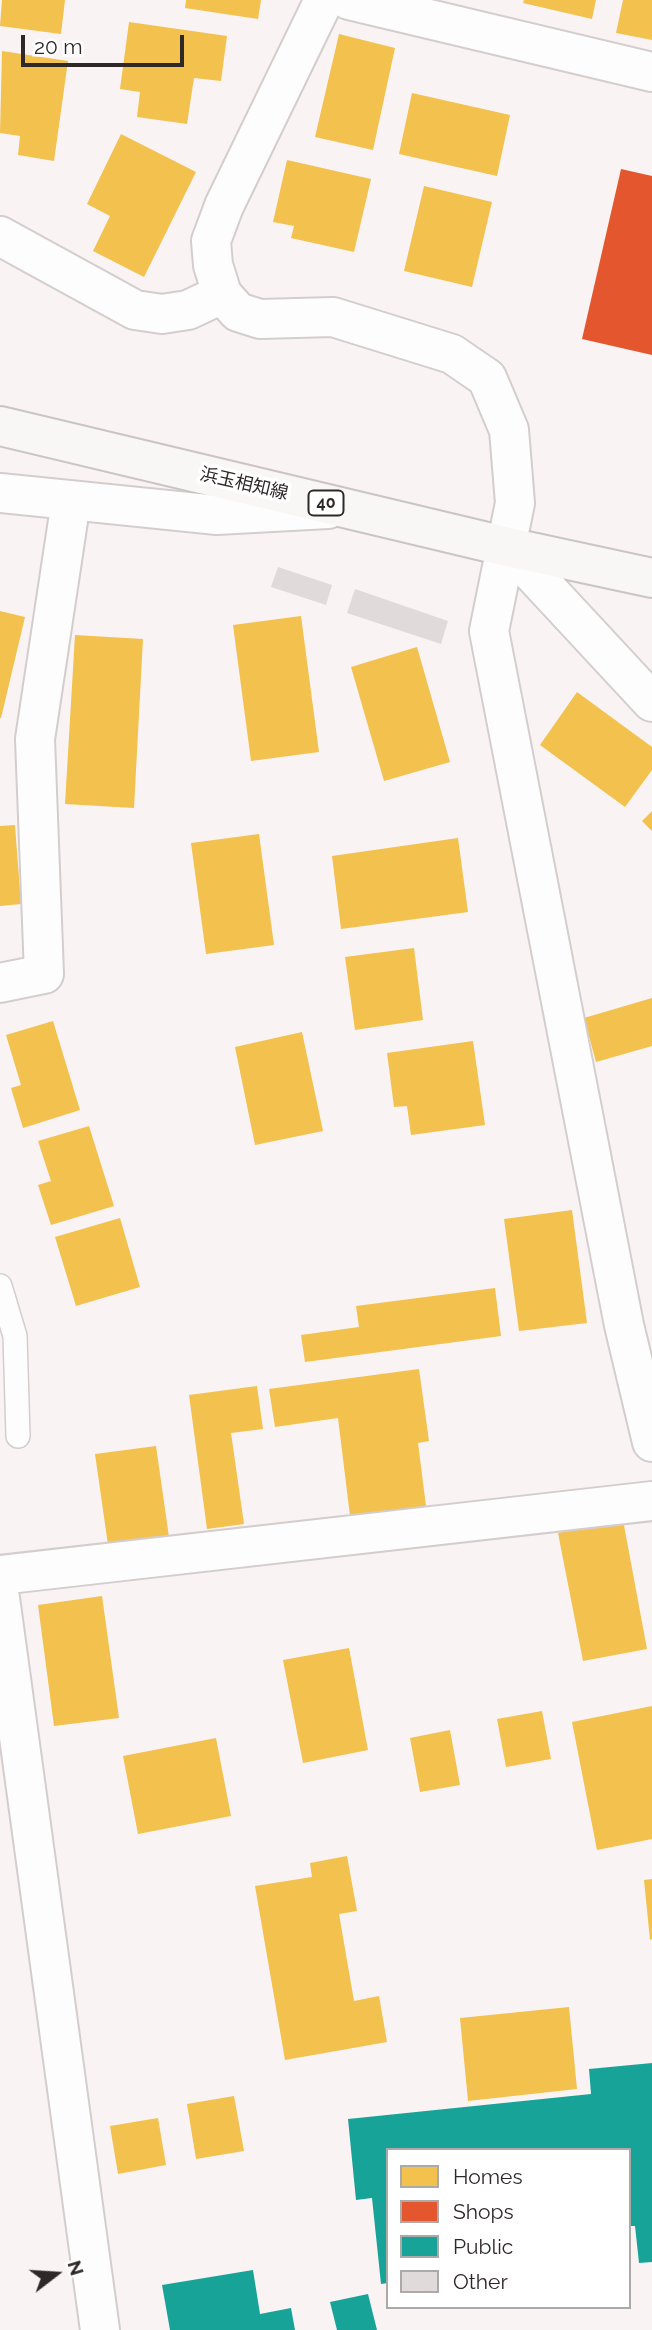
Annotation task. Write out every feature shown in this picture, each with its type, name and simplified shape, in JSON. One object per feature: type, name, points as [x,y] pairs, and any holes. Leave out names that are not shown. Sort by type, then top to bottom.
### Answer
[{"type":"main road","name":"浜玉相知線","points":[[0,426],[508,547],[652,578]]},
{"type":"street","points":[[324,0],[265,119],[211,241],[213,265],[222,294],[238,312],[260,319],[333,317],[452,354],[487,379],[509,430],[515,503],[489,631],[624,1325],[652,1441]]},
{"type":"street","points":[[349,0],[652,72]]},
{"type":"street","points":[[0,236],[135,310],[162,314],[188,310],[222,294]]},
{"type":"street","points":[[0,493],[217,516],[344,508]]},
{"type":"street","points":[[0,983],[44,974],[35,739],[71,501]]},
{"type":"street","points":[[508,547],[652,702]]},
{"type":"street","points":[[0,1575],[652,1502]]},
{"type":"street","points":[[0,1598],[100,2330]]},
{"type":"lane","points":[[0,1286],[15,1336],[18,1436]]},
{"type":"building: Homes","points":[[2,0],[65,0],[61,34],[0,26]]},
{"type":"building: Homes","points":[[186,0],[261,0],[258,19],[185,8]]},
{"type":"building: Homes","points":[[524,0],[596,0],[592,19],[523,3]]},
{"type":"building: Homes","points":[[623,0],[652,0],[652,40],[616,33]]},
{"type":"building: Homes","points":[[129,22],[227,36],[221,81],[194,78],[187,124],[137,117],[140,92],[120,89]]},
{"type":"building: Homes","points":[[339,34],[395,48],[373,150],[315,137]]},
{"type":"building: Homes","points":[[2,51],[68,61],[54,161],[18,155],[20,136],[0,133]]},
{"type":"building: Homes","points":[[412,93],[510,115],[497,176],[399,154]]},
{"type":"building: Homes","points":[[121,134],[196,172],[144,277],[93,251],[110,216],[87,204]]},
{"type":"building: Homes","points":[[287,160],[371,179],[354,252],[291,238],[294,226],[273,222]]},
{"type":"building: Homes","points":[[424,186],[492,202],[472,287],[404,271]]},
{"type":"building: Homes","points":[[0,611],[25,617],[1,718],[0,718]]},
{"type":"building: Homes","points":[[301,616],[319,752],[251,761],[233,625]]},
{"type":"building: Homes","points":[[75,635],[143,639],[134,808],[65,804]]},
{"type":"building: Homes","points":[[417,647],[450,762],[384,781],[351,667]]},
{"type":"building: Homes","points":[[577,692],[652,747],[652,770],[625,807],[540,745]]},
{"type":"building: Homes","points":[[652,811],[652,831],[642,821]]},
{"type":"building: Homes","points":[[15,825],[21,904],[0,906],[0,826]]},
{"type":"building: Homes","points":[[259,834],[274,945],[206,954],[191,843]]},
{"type":"building: Homes","points":[[458,838],[468,912],[341,929],[332,856]]},
{"type":"building: Homes","points":[[414,948],[423,1020],[355,1030],[345,957]]},
{"type":"building: Homes","points":[[652,998],[652,1046],[596,1062],[584,1018]]},
{"type":"building: Homes","points":[[53,1021],[80,1110],[23,1128],[11,1088],[21,1085],[6,1035]]},
{"type":"building: Homes","points":[[302,1032],[323,1131],[255,1145],[235,1047]]},
{"type":"building: Homes","points":[[473,1041],[485,1125],[411,1135],[407,1106],[394,1107],[387,1053]]},
{"type":"building: Homes","points":[[89,1126],[114,1206],[51,1225],[38,1185],[51,1181],[38,1141]]},
{"type":"building: Homes","points":[[572,1210],[587,1323],[519,1331],[504,1219]]},
{"type":"building: Homes","points":[[120,1218],[140,1287],[76,1306],[55,1237]]},
{"type":"building: Homes","points":[[495,1288],[501,1336],[305,1362],[301,1335],[359,1327],[356,1306]]},
{"type":"building: Homes","points":[[419,1369],[429,1441],[418,1443],[427,1514],[351,1524],[338,1418],[275,1427],[269,1389]]},
{"type":"building: Homes","points":[[257,1386],[263,1429],[231,1433],[244,1524],[207,1529],[189,1395]]},
{"type":"building: Homes","points":[[156,1446],[169,1537],[108,1545],[95,1454]]},
{"type":"building: Homes","points":[[623,1520],[647,1649],[583,1661],[558,1533]]},
{"type":"building: Homes","points":[[102,1596],[119,1718],[54,1726],[38,1605]]},
{"type":"building: Homes","points":[[349,1648],[368,1750],[303,1763],[283,1660]]},
{"type":"building: Homes","points":[[652,1706],[652,1839],[597,1850],[572,1722]]},
{"type":"building: Homes","points":[[542,1711],[551,1759],[506,1767],[497,1719]]},
{"type":"building: Homes","points":[[450,1730],[460,1785],[420,1792],[410,1738]]},
{"type":"building: Homes","points":[[216,1738],[231,1816],[138,1834],[123,1756]]},
{"type":"building: Homes","points":[[347,1856],[357,1911],[339,1914],[354,2001],[379,1996],[387,2042],[285,2060],[255,1886],[312,1877],[310,1863]]},
{"type":"building: Homes","points":[[652,1879],[652,1939],[650,1940],[644,1880]]},
{"type":"building: Homes","points":[[569,2007],[577,2089],[468,2101],[460,2018]]},
{"type":"building: Homes","points":[[234,2096],[244,2151],[196,2159],[187,2104]]},
{"type":"building: Homes","points":[[158,2118],[166,2165],[118,2174],[110,2126]]},
{"type":"building: Shops","points":[[621,169],[652,176],[652,355],[582,339]]},
{"type":"building: Public","points":[[652,2063],[652,2262],[639,2263],[635,2226],[631,2226],[631,2148],[386,2148],[386,2283],[381,2284],[372,2198],[356,2200],[348,2119],[591,2094],[589,2069]]},
{"type":"building: Public","points":[[253,2270],[260,2314],[291,2308],[295,2330],[170,2330],[162,2285]]},
{"type":"building: Public","points":[[368,2294],[377,2330],[337,2330],[330,2302]]},
{"type":"building: Other","points":[[278,567],[332,585],[326,605],[271,587]]},
{"type":"building: Other","points":[[355,589],[448,621],[441,644],[347,613]]}]
